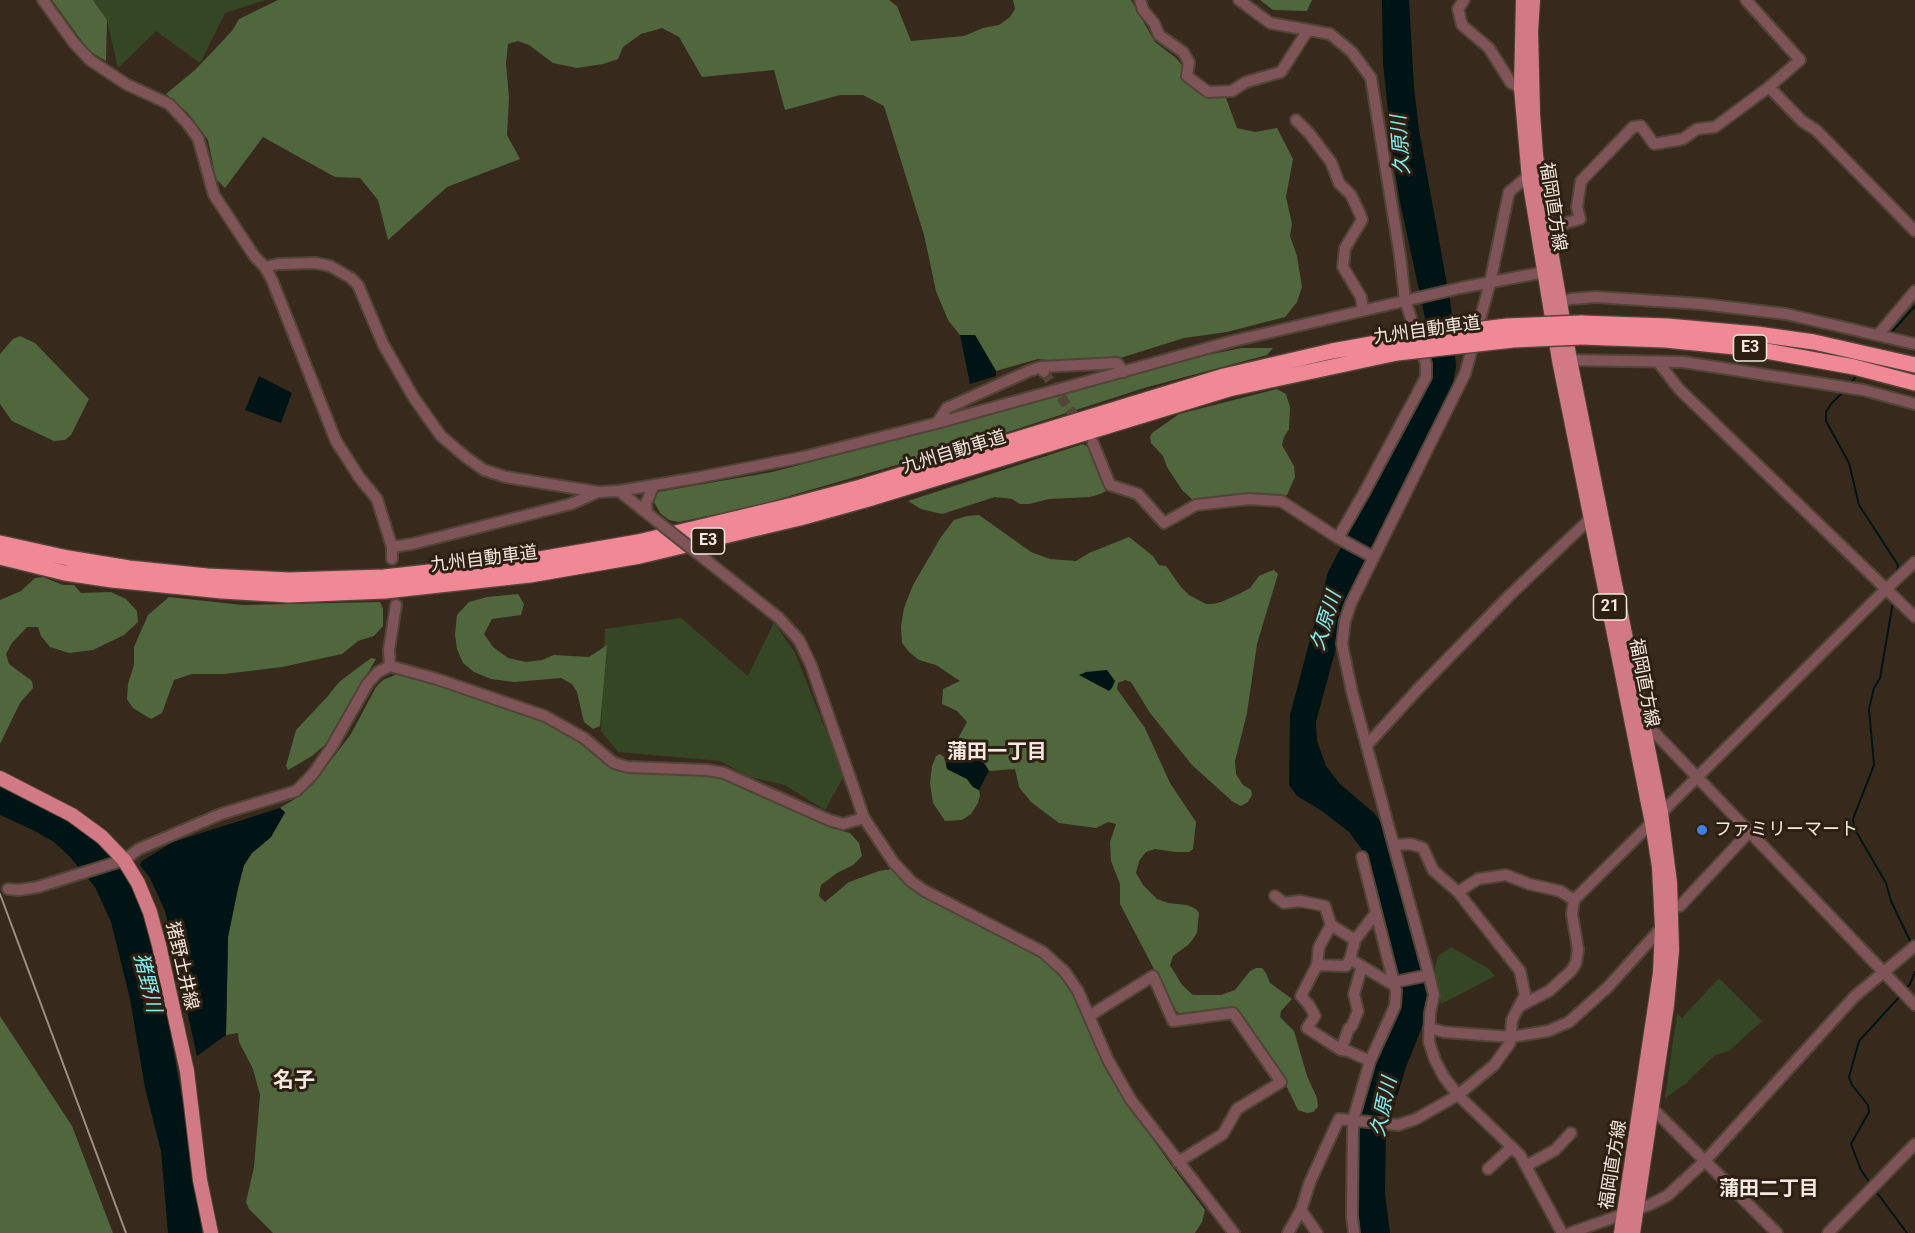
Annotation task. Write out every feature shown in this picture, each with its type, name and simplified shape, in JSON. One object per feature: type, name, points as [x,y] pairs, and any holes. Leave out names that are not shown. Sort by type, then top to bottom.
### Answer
[{"type":"highway","name":"九州自動車道","points":[[0,557],[64,573],[112,580],[189,589],[289,595],[385,591],[530,575],[640,556],[800,518],[877,497],[1229,389],[1395,346],[1507,326],[1581,330],[1755,349],[1854,367],[1915,383]]},
{"type":"highway","name":"九州自動車道","points":[[1581,330],[1667,326],[1757,334],[1825,344],[1915,366]]},
{"type":"highway","name":"九州自動車道","points":[[0,543],[129,568],[207,576],[289,580],[394,576],[528,561],[638,542],[794,505],[861,487],[1235,373],[1332,351],[1395,346]]},
{"type":"main road","name":"福岡直方線","points":[[1523,0],[1521,88],[1529,179],[1543,230]]},
{"type":"main road","name":"福岡直方線","points":[[1533,0],[1531,31],[1533,114],[1543,230],[1559,360],[1657,818],[1662,927],[1660,973],[1630,1212],[1633,1233]]},
{"type":"main road","name":"福岡直方線","points":[[1549,271],[1560,302],[1645,734],[1671,907],[1672,950],[1652,1108],[1630,1212],[1621,1233]]},
{"type":"main road","name":"猪野土井線","points":[[0,778],[72,815],[102,837],[138,883],[150,912],[162,956],[187,1071],[200,1180],[211,1233]]},
{"type":"street","points":[[43,0],[74,43],[90,60],[118,80],[169,104],[198,138],[214,195],[255,257],[265,267],[336,441],[359,477],[377,499],[392,547],[392,559]]},
{"type":"street","points":[[1140,0],[1143,10],[1154,23],[1159,35],[1183,52],[1189,62],[1187,76],[1208,92],[1232,91],[1246,82],[1281,72],[1308,30]]},
{"type":"street","points":[[1239,0],[1270,23],[1330,34],[1352,52],[1371,78],[1406,300],[1426,364],[1426,377],[1338,538]]},
{"type":"street","points":[[1464,0],[1458,9],[1462,25],[1489,48],[1511,83],[1521,88]]},
{"type":"street","points":[[1543,230],[1580,219],[1576,207],[1581,181],[1633,127],[1641,126],[1654,144],[1683,139],[1697,129],[1715,127],[1769,87],[1800,60],[1746,0]]},
{"type":"street","points":[[1769,87],[1915,231]]},
{"type":"street","points":[[1296,120],[1331,162],[1339,183],[1351,195],[1360,214],[1362,220],[1345,248],[1343,267],[1362,297],[1363,310]]},
{"type":"street","points":[[1529,179],[1522,181],[1509,192],[1490,283],[1471,356],[1459,390],[1370,556],[1345,621],[1342,644],[1352,692],[1368,744],[1434,995],[1429,1042],[1435,1060],[1444,1077],[1458,1095],[1520,1155],[1562,1233]]},
{"type":"street","points":[[265,267],[278,264],[330,266],[351,278],[357,285],[388,353],[414,398],[441,436],[484,470],[506,477],[598,492],[618,491],[696,478],[802,457],[937,423],[1233,341],[1460,288],[1549,271]]},
{"type":"street","points":[[1878,335],[1915,291]]},
{"type":"street","points":[[1560,302],[1571,298],[1596,297],[1702,304],[1786,314],[1915,344]]},
{"type":"street","points":[[1570,360],[1683,362],[1863,390],[1915,404]]},
{"type":"street","points":[[1658,362],[1679,389],[1915,617]]},
{"type":"street","points":[[937,423],[947,408],[1042,369],[1117,363],[1124,372]]},
{"type":"street","points":[[1093,443],[1110,485],[1138,494],[1164,523],[1196,505],[1281,501],[1370,556]]},
{"type":"street","points":[[650,516],[646,502],[654,485]]},
{"type":"street","points":[[618,491],[779,618],[799,640],[811,665],[864,818],[894,863],[912,882],[925,891],[1043,952],[1065,972],[1078,991],[1108,1060],[1131,1100],[1234,1233]]},
{"type":"street","points":[[392,547],[571,504],[598,492]]},
{"type":"street","points":[[1368,744],[1510,595],[1592,517]]},
{"type":"street","points":[[1288,1233],[1301,1210],[1310,1182],[1339,1119],[1398,1125],[1416,1119],[1458,1095],[1494,1065],[1510,1043],[1515,1011],[1549,991],[1576,963],[1578,949],[1572,914],[1574,900],[1915,562]]},
{"type":"street","points":[[390,666],[389,651],[396,605]]},
{"type":"street","points":[[8,889],[38,887],[119,861],[139,849],[202,822],[296,791],[313,774],[332,748],[368,682],[378,672],[390,666],[545,716],[584,738],[614,763],[628,767],[707,770],[724,773],[830,820],[843,824],[864,818]]},
{"type":"street","points":[[1645,734],[1654,732],[1915,1005]]},
{"type":"street","points":[[1671,907],[1680,906],[1750,831]]},
{"type":"street","points":[[1395,845],[1411,844],[1423,848],[1433,870],[1458,892],[1520,971],[1525,995],[1521,1006]]},
{"type":"street","points":[[1354,1233],[1352,1216],[1353,1120],[1370,1061],[1395,1006],[1396,991],[1362,857]]},
{"type":"street","points":[[1458,892],[1478,879],[1506,875],[1529,884],[1560,891],[1574,900]]},
{"type":"street","points":[[1275,896],[1284,903],[1300,901],[1325,906],[1331,925],[1355,940]]},
{"type":"street","points":[[1317,965],[1346,966],[1355,940],[1375,914]]},
{"type":"street","points":[[1331,925],[1319,947],[1317,965],[1301,996],[1315,1016],[1307,1028],[1341,1050],[1370,1061]]},
{"type":"street","points":[[1429,1028],[1444,1032],[1511,1037],[1548,1031],[1569,1022],[1608,987],[1662,927]]},
{"type":"street","points":[[1570,1233],[1667,1196],[1705,1161],[1855,996],[1915,946]]},
{"type":"street","points":[[1350,959],[1390,983],[1429,975]]},
{"type":"street","points":[[1341,1050],[1348,1028],[1352,1026],[1358,1011],[1354,994],[1362,966]]},
{"type":"street","points":[[1089,1016],[1153,976],[1173,1021],[1233,1013],[1281,1082],[1237,1109],[1223,1134],[1178,1162]]},
{"type":"street","points":[[1652,1108],[1778,1233]]},
{"type":"street","points":[[1526,1166],[1555,1150],[1571,1133]]},
{"type":"street","points":[[1828,1233],[1915,1144]]},
{"type":"street","points":[[1488,1169],[1512,1147]]},
{"type":"street","points":[[1301,1210],[1317,1233]]},
{"type":"green space","points":[[52,0],[93,0],[107,20],[106,61],[89,51]]},
{"type":"green space","points":[[93,0],[265,0],[225,13],[200,63],[156,31],[118,68],[107,20]]},
{"type":"green space","points":[[278,0],[889,0],[897,6],[911,41],[964,36],[983,28],[999,25],[1010,17],[1015,9],[1013,0],[1131,0],[1155,42],[1176,58],[1206,89],[1226,98],[1237,128],[1255,132],[1277,128],[1293,159],[1286,197],[1292,224],[1290,236],[1297,256],[1302,287],[1297,302],[1285,317],[1227,332],[1184,338],[1098,365],[1038,359],[996,371],[975,335],[960,335],[948,320],[936,291],[924,235],[884,106],[863,95],[840,95],[785,110],[774,70],[702,77],[679,37],[662,28],[641,34],[623,47],[618,59],[577,68],[553,63],[529,45],[518,41],[508,44],[507,135],[520,159],[447,187],[388,240],[378,200],[360,178],[335,177],[263,137],[225,188],[216,179],[208,140],[188,113],[166,94],[195,70],[232,31],[239,19]]},
{"type":"green space","points":[[1260,0],[1312,0],[1307,11],[1273,10]]},
{"type":"green space","points":[[20,336],[35,343],[89,399],[71,435],[65,440],[54,441],[12,421],[0,404],[0,354],[13,339]]},
{"type":"green space","points":[[1242,348],[1273,348],[1267,355],[1144,388],[986,439],[755,506],[679,522],[669,520],[660,513],[654,502],[658,492],[772,472],[1197,357]]},
{"type":"green space","points":[[1277,389],[1286,394],[1290,407],[1289,429],[1282,445],[1294,466],[1295,477],[1287,495],[1195,502],[1182,490],[1167,467],[1163,456],[1151,443],[1152,433],[1179,414]]},
{"type":"green space","points":[[1083,444],[1088,447],[1106,491],[1100,494],[1090,497],[1049,499],[1029,504],[1020,504],[1012,499],[995,497],[942,514],[921,509],[908,501]]},
{"type":"green space","points":[[979,515],[1031,552],[1050,559],[1076,561],[1089,553],[1129,537],[1153,556],[1159,565],[1166,566],[1189,595],[1206,604],[1221,602],[1241,593],[1250,588],[1259,576],[1268,572],[1274,570],[1278,574],[1257,644],[1247,713],[1235,761],[1236,774],[1243,785],[1251,790],[1252,795],[1248,802],[1241,806],[1233,802],[1192,765],[1150,713],[1131,682],[1125,680],[1118,683],[1117,689],[1145,728],[1170,783],[1196,822],[1193,849],[1189,852],[1155,849],[1146,852],[1139,861],[1136,873],[1143,885],[1157,899],[1187,905],[1199,913],[1197,933],[1188,945],[1173,956],[1170,965],[1182,985],[1193,995],[1221,995],[1235,990],[1250,971],[1262,968],[1270,983],[1292,999],[1281,1011],[1280,1017],[1294,1031],[1307,1076],[1317,1098],[1318,1107],[1313,1112],[1298,1110],[1278,1069],[1230,1009],[1182,1015],[1176,1011],[1120,904],[1120,884],[1111,861],[1110,842],[1116,824],[1108,822],[1096,828],[1059,823],[1031,802],[1019,787],[1015,769],[989,771],[981,758],[970,752],[958,750],[954,746],[967,722],[957,711],[942,704],[943,689],[960,681],[936,665],[919,660],[909,652],[902,643],[901,626],[904,608],[913,585],[941,537],[954,520]]},
{"type":"green space","points":[[43,577],[63,585],[74,585],[81,593],[111,592],[126,599],[137,611],[138,622],[124,635],[93,650],[69,653],[50,647],[41,636],[38,627],[27,627],[12,643],[6,654],[9,664],[32,681],[33,688],[20,703],[0,744],[0,600],[21,591],[35,578]]},
{"type":"green space","points":[[518,594],[524,604],[521,615],[492,619],[484,634],[493,647],[508,658],[526,662],[542,660],[554,655],[589,657],[607,645],[600,726],[593,729],[584,722],[577,692],[572,684],[561,678],[514,682],[491,679],[474,672],[463,663],[457,649],[455,634],[457,615],[469,602],[487,597]]},
{"type":"green space","points":[[169,597],[243,605],[380,602],[383,609],[383,626],[374,636],[358,641],[342,654],[282,667],[224,674],[192,674],[174,680],[162,713],[151,719],[133,708],[127,699],[128,684],[134,665],[134,647],[148,615]]},
{"type":"green space","points":[[681,618],[748,676],[774,622],[795,653],[844,776],[825,810],[785,785],[750,777],[720,761],[618,752],[601,731],[605,629]]},
{"type":"green space","points":[[371,658],[376,659],[326,744],[312,756],[288,770],[286,766],[296,730],[339,682]]},
{"type":"green space","points":[[405,674],[553,725],[590,748],[602,759],[712,772],[797,810],[831,828],[850,833],[859,843],[862,856],[853,865],[821,885],[819,896],[825,902],[849,882],[879,871],[893,869],[906,885],[1045,960],[1061,974],[1075,994],[1119,1091],[1205,1210],[1202,1222],[1195,1233],[273,1233],[249,1209],[246,1202],[254,1167],[260,1095],[253,1069],[239,1042],[238,1033],[226,1035],[228,937],[238,888],[244,865],[252,853],[271,837],[285,813],[280,808],[312,785],[351,734],[376,687],[383,680]]},
{"type":"green space","points":[[940,754],[944,757],[947,769],[967,779],[973,787],[979,790],[978,803],[971,814],[962,820],[945,821],[933,803],[930,783],[932,766],[936,756]]},
{"type":"green space","points":[[1451,947],[1489,969],[1495,976],[1441,1004],[1435,967],[1438,956]]},
{"type":"green space","points":[[1719,978],[1762,1021],[1729,1051],[1715,1055],[1686,1083],[1665,1098],[1677,1014],[1682,1018]]},
{"type":"green space","points":[[0,1016],[72,1126],[113,1233],[0,1233]]},
{"type":"water","name":"久原川","points":[[1382,0],[1409,0],[1419,130],[1451,306],[1456,367],[1450,396],[1352,589],[1316,722],[1317,741],[1326,766],[1340,784],[1374,813],[1384,826],[1424,962],[1431,1005],[1406,1067],[1386,1132],[1385,1193],[1390,1233],[1359,1233],[1355,1197],[1355,1132],[1377,1054],[1391,1027],[1396,971],[1361,848],[1349,832],[1322,811],[1297,796],[1289,785],[1290,715],[1328,572],[1430,378],[1432,363],[1392,151],[1383,63]]},
{"type":"water","points":[[960,335],[975,335],[996,371],[996,376],[970,384]]},
{"type":"water","points":[[259,376],[292,393],[281,423],[245,410]]},
{"type":"water","points":[[1107,670],[1115,681],[1109,691],[1079,675],[1086,672]]},
{"type":"water","points":[[958,750],[970,752],[981,758],[989,771],[979,790],[973,787],[967,779],[947,769],[946,764],[951,755]]},
{"type":"water","name":"猪野川","points":[[0,787],[77,824],[108,853],[130,883],[147,923],[163,992],[189,1137],[202,1233],[168,1233],[161,1151],[145,1088],[130,999],[111,922],[95,887],[70,857],[54,842],[0,815]]},
{"type":"water","points":[[280,808],[285,812],[271,837],[252,853],[244,865],[238,888],[228,937],[226,1035],[197,1056],[165,911],[150,878],[140,865],[142,861],[173,842]]},
{"type":"waterway","points":[[1889,335],[1915,306]]},
{"type":"waterway","points":[[1850,384],[1857,375]]},
{"type":"waterway","points":[[1844,391],[1826,412],[1826,421],[1849,463],[1859,505],[1898,565],[1897,572]]},
{"type":"waterway","points":[[1893,602],[1880,678],[1874,688],[1869,709],[1874,765],[1853,819],[1854,828],[1886,883],[1891,901],[1911,943]]},
{"type":"waterway","points":[[1905,990],[1915,972]]},
{"type":"waterway","points":[[1870,1183],[1861,1170],[1851,1144],[1869,1112],[1868,1105],[1852,1085],[1849,1077],[1859,1041],[1902,994]]},
{"type":"waterway","points":[[1875,1190],[1907,1233]]},
{"type":"tunnel","points":[[1044,372],[1081,426]]},
{"type":"railway","points":[[0,894],[126,1233]]},
{"type":"place","name":"ファミリーマート","points":[[1702,830]]},
{"type":"district","name":"蒲田一丁目","points":[[997,753]]},
{"type":"district","name":"名子","points":[[294,1082]]},
{"type":"district","name":"蒲田二丁目","points":[[1769,1190]]}]
